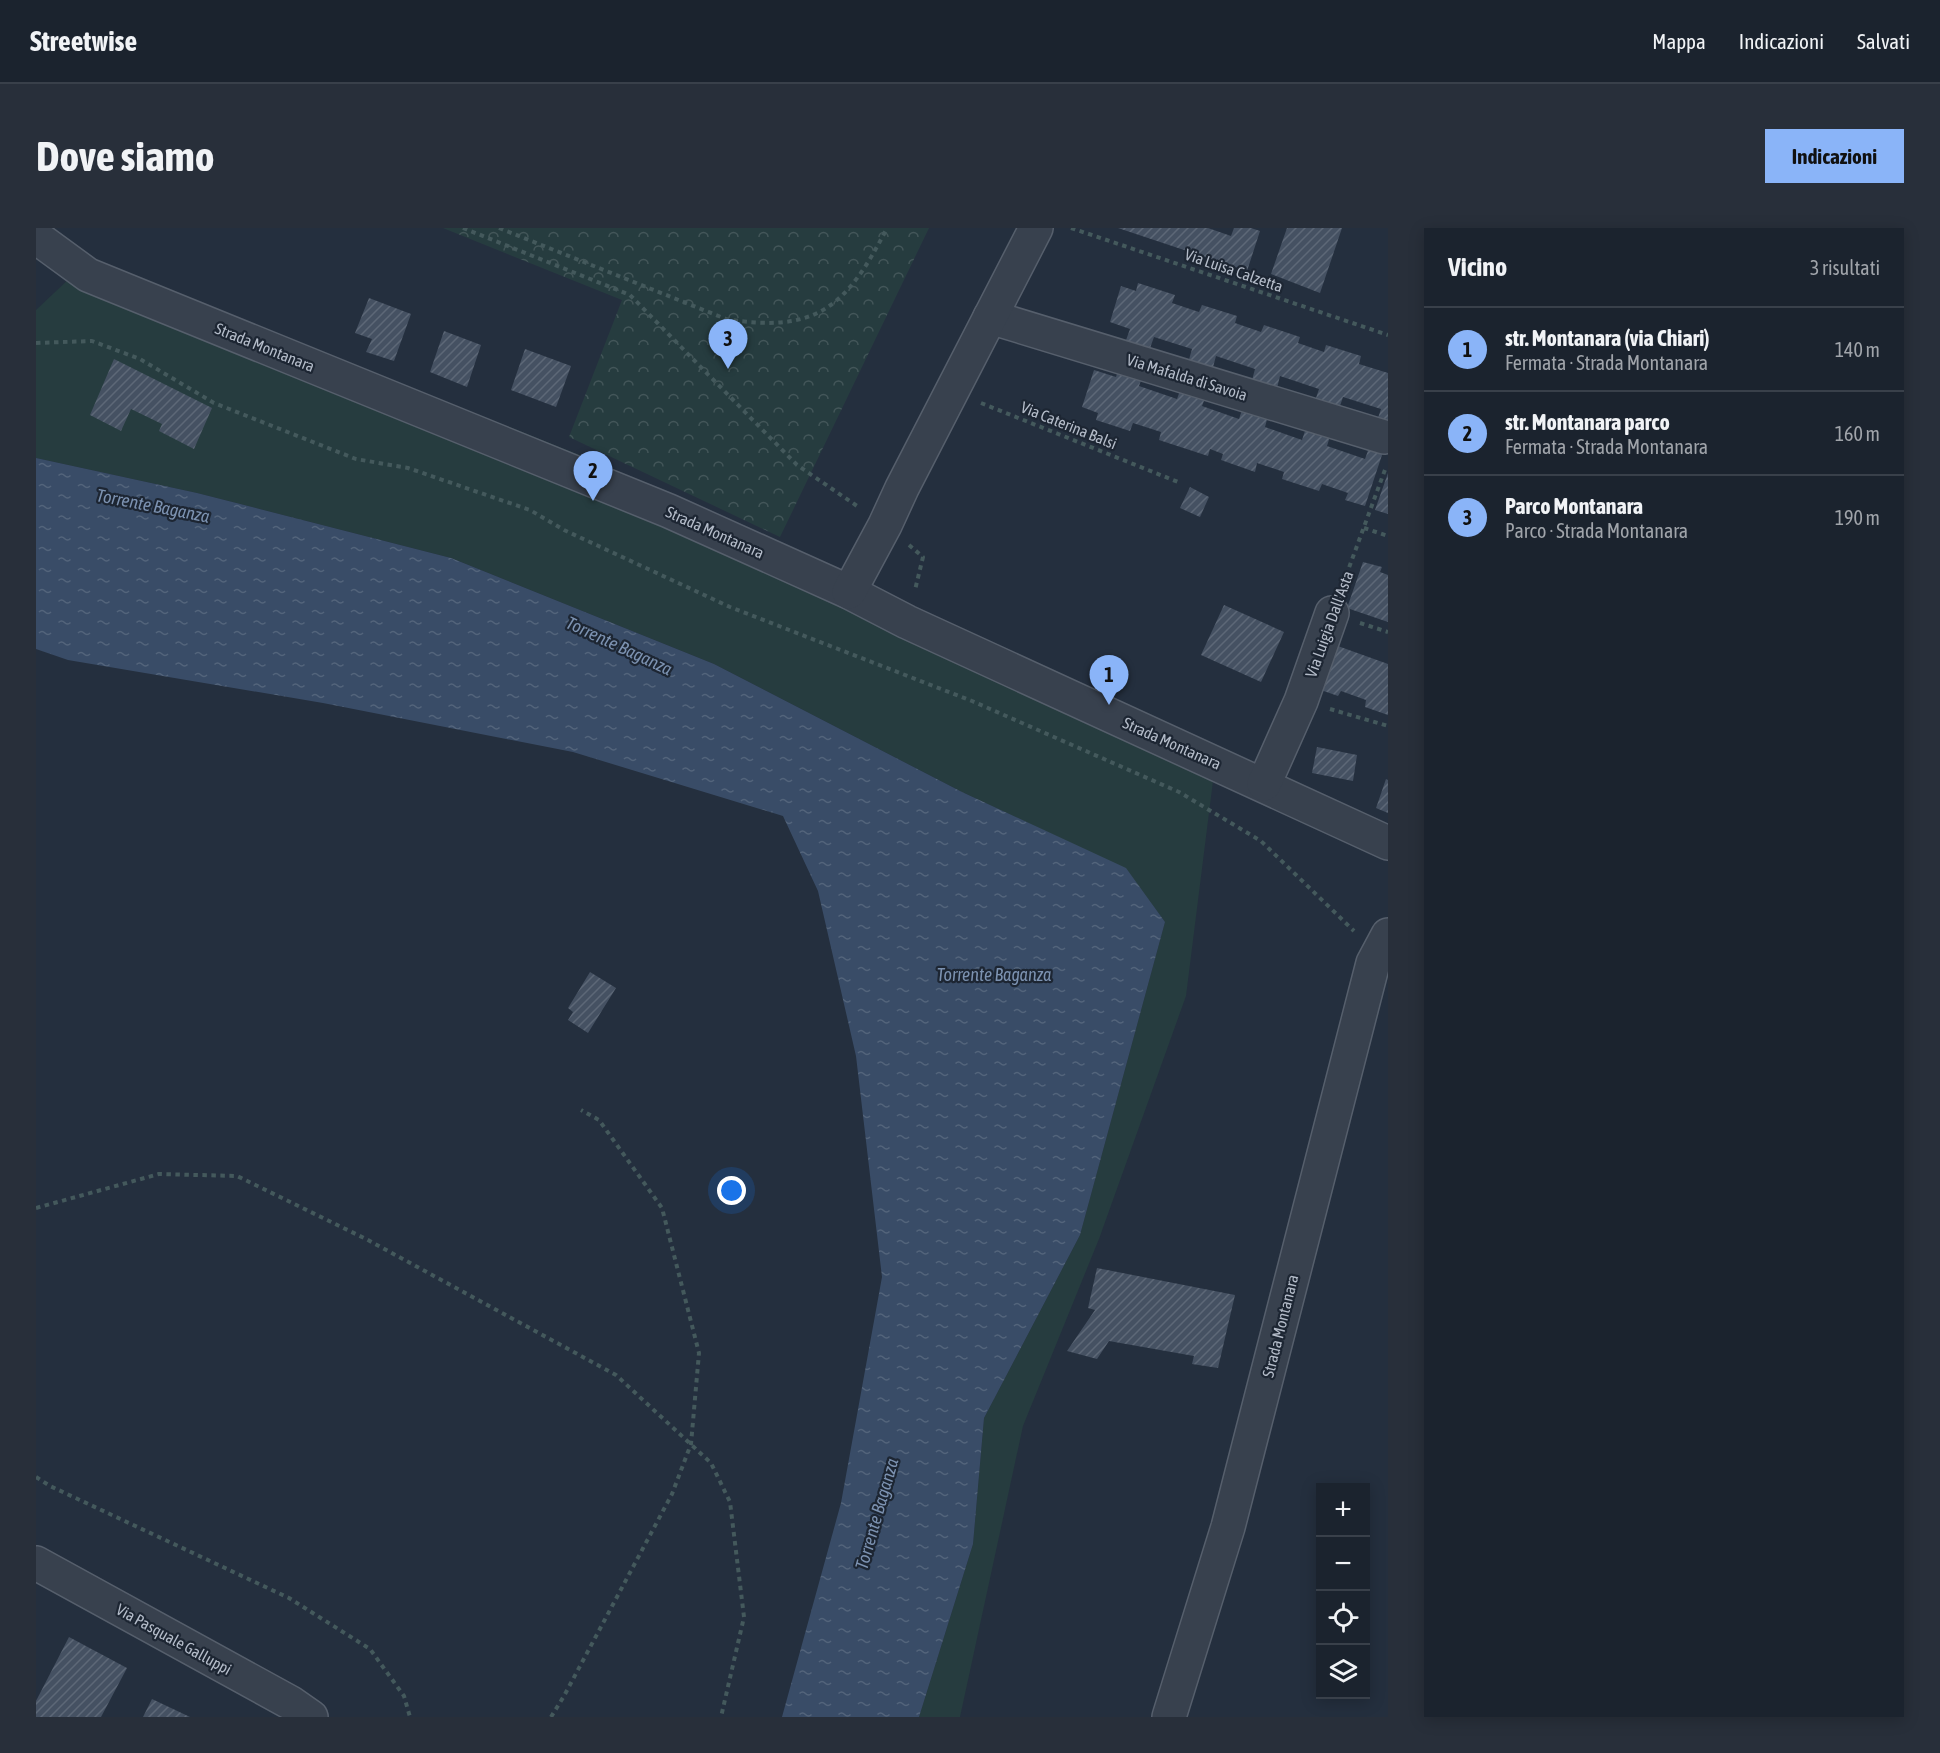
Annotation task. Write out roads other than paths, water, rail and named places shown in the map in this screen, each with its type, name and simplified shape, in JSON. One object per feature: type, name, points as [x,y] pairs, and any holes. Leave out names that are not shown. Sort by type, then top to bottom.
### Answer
[{"type":"street","points":[[849,591],[1036,228]]},
{"type":"street","name":"Strada Montanara","points":[[36,237],[88,275],[669,511],[849,591],[907,622],[1264,784],[1388,843]]},
{"type":"street","name":"Via Mafalda di Savoia","points":[[990,317],[1386,449]]},
{"type":"street","name":"Via Luigia Dall'Asta","points":[[1264,784],[1301,701],[1332,613]]},
{"type":"street","name":"Strada Montanara","points":[[1169,1717],[1228,1527],[1372,963],[1375,934]]},
{"type":"street","name":"Via Pasquale Galluppi","points":[[36,1563],[311,1717]]},
{"type":"water","name":"Torrente Baganza","points":[[36,458],[197,493],[451,558],[714,664],[962,792],[1126,868],[1165,922],[1080,1235],[984,1418],[973,1544],[919,1717],[782,1717],[841,1503],[882,1277],[856,1056],[818,891],[783,816],[573,752],[323,703],[68,660],[36,649]]},
{"type":"place","name":"Parco Montanara","points":[[728,369]]},
{"type":"place","name":"str. Montanara parco","points":[[593,501]]},
{"type":"place","name":"str. Montanara (via Chiari)","points":[[1109,705]]}]
